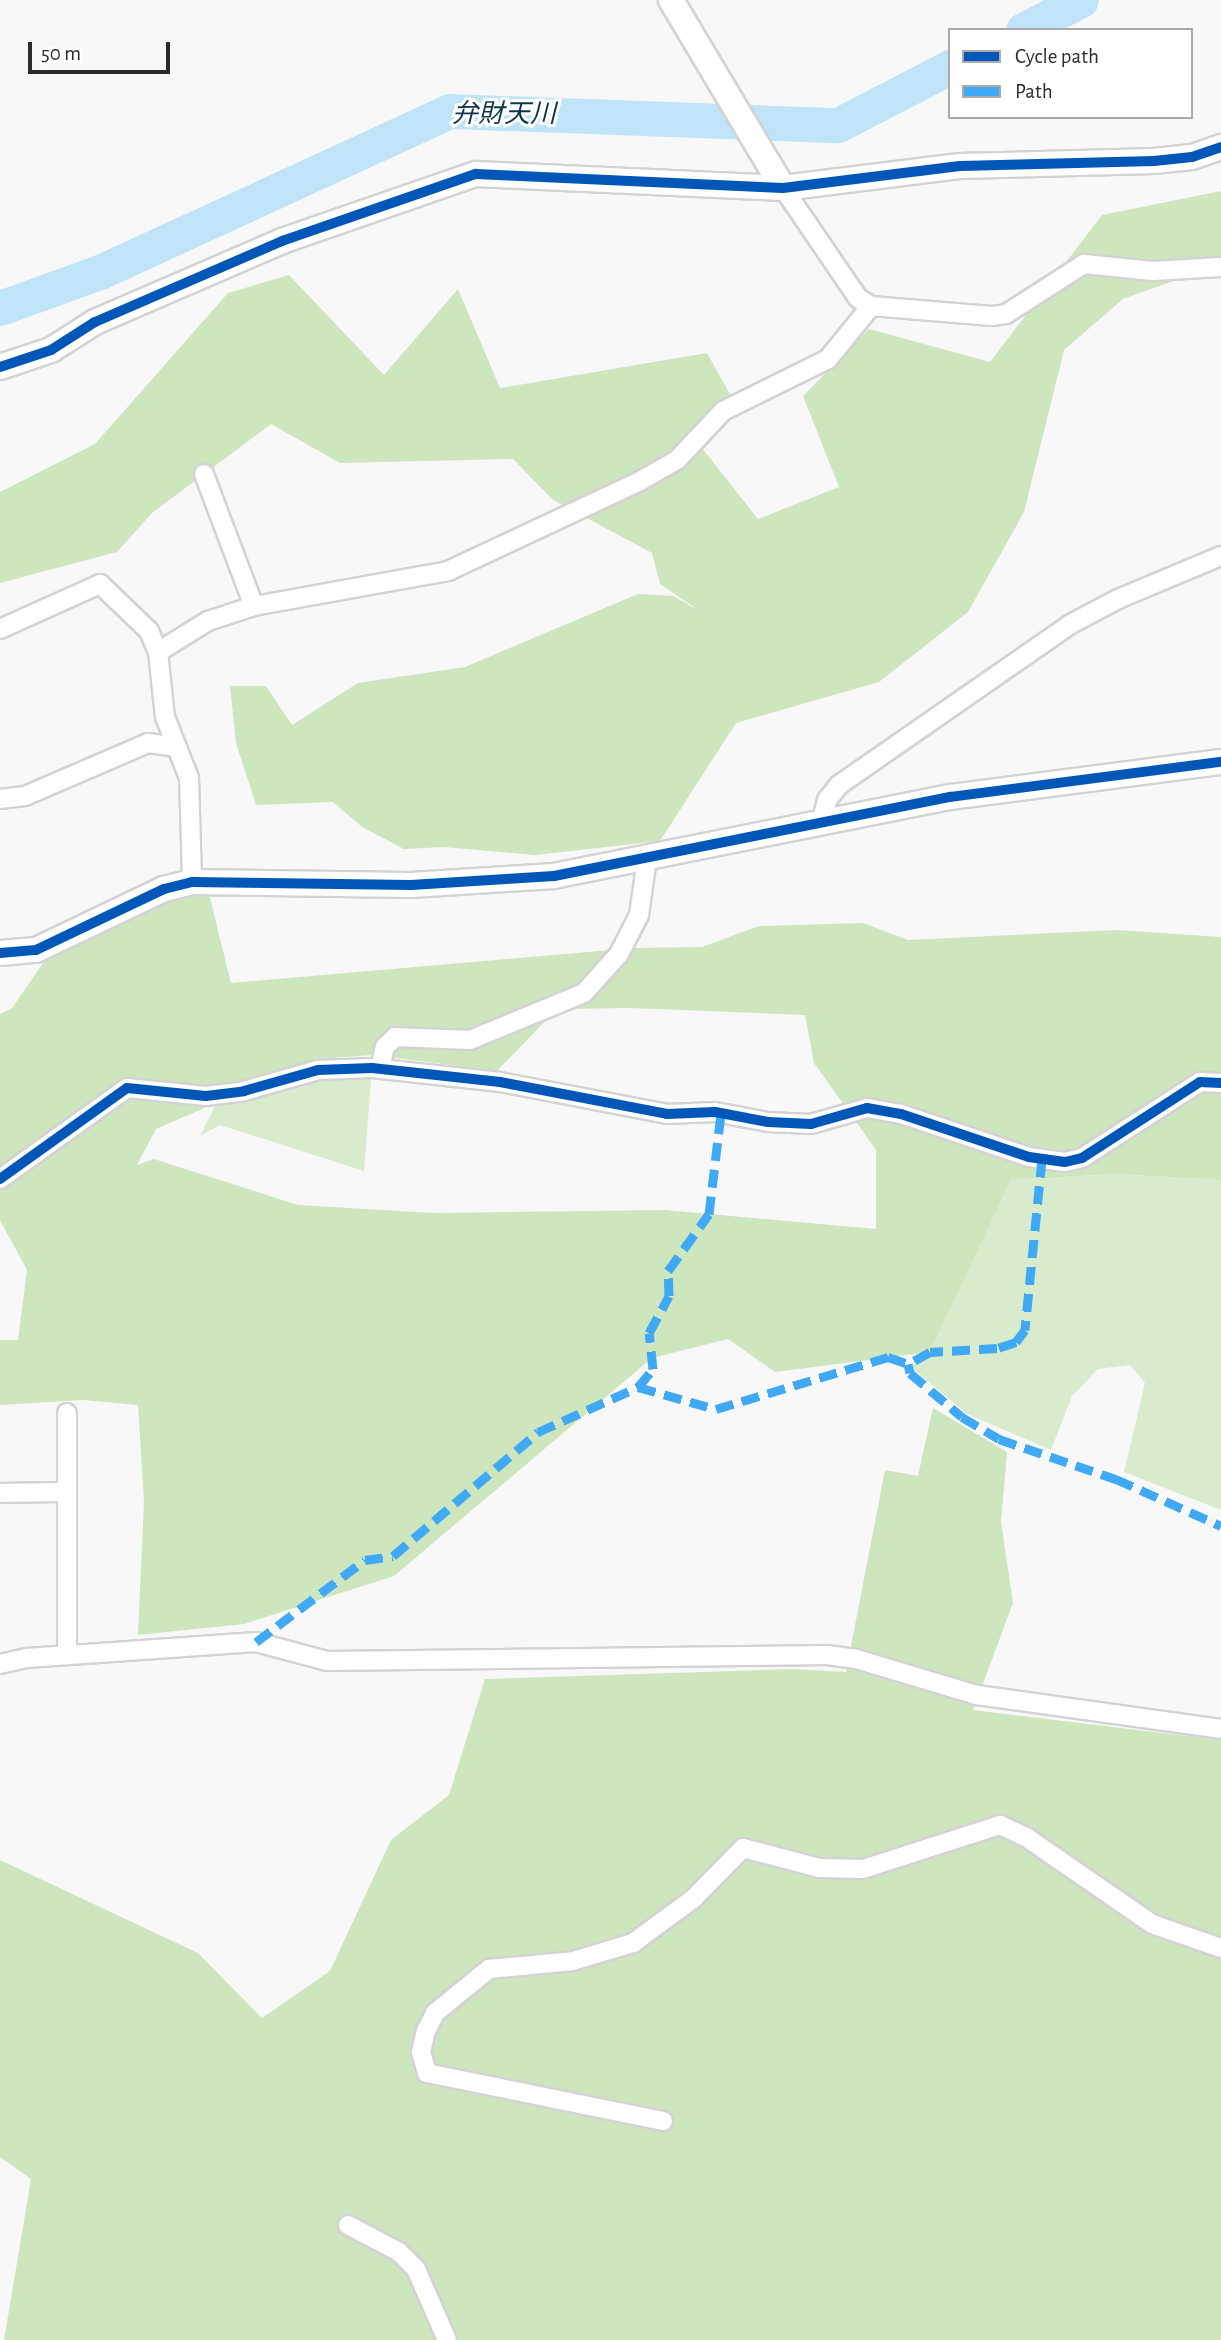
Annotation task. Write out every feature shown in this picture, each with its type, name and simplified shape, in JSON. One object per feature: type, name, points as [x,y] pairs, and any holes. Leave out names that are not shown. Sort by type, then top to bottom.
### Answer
[{"type":"street","points":[[680,3],[737,110],[783,188],[858,298],[871,306],[992,316],[1006,314],[1084,264],[1153,271],[1221,267]]},
{"type":"street","points":[[0,367],[51,351],[95,322],[282,241],[476,174],[783,188],[960,166],[1154,161],[1192,157],[1221,147]]},
{"type":"street","points":[[158,652],[208,621],[254,606],[448,572],[640,481],[677,460],[723,411],[828,359],[871,306]]},
{"type":"street","points":[[204,474],[254,606]]},
{"type":"street","points":[[821,824],[827,800],[839,785],[1069,625],[1118,598],[1221,556]]},
{"type":"street","points":[[0,629],[100,584],[149,631],[158,652],[165,717],[189,778],[192,882]]},
{"type":"street","points":[[0,799],[25,796],[148,743],[177,747]]},
{"type":"street","points":[[0,953],[36,950],[164,889],[192,882],[411,885],[554,876],[950,797],[1221,762]]},
{"type":"street","points":[[380,1068],[385,1047],[395,1037],[470,1040],[584,993],[619,954],[639,915],[647,859]]},
{"type":"street","points":[[0,1179],[127,1088],[206,1096],[244,1091],[318,1070],[380,1068],[500,1082],[667,1114],[715,1112],[811,1124],[867,1108],[901,1114],[1029,1157],[1065,1162],[1082,1158],[1200,1083],[1221,1083]]},
{"type":"street","points":[[67,1413],[67,1655]]},
{"type":"street","points":[[0,1493],[67,1492]]},
{"type":"street","points":[[0,1664],[67,1655],[256,1642],[327,1661],[827,1655],[856,1659],[989,1697],[1221,1729]]},
{"type":"street","points":[[663,2121],[427,2073],[421,2052],[426,2031],[435,2012],[489,1969],[573,1961],[633,1944],[694,1898],[743,1848],[819,1868],[863,1869],[999,1825],[1026,1837],[1152,1924],[1221,1948]]},
{"type":"street","points":[[348,2225],[399,2252],[416,2269],[447,2340]]},
{"type":"green space","points":[[1221,191],[1221,264],[1123,299],[1064,350],[1024,512],[968,612],[879,682],[736,723],[660,841],[535,855],[444,847],[404,849],[362,827],[333,802],[256,805],[236,743],[230,686],[266,686],[292,725],[358,683],[465,667],[638,594],[673,596],[700,611],[660,584],[652,553],[553,500],[513,459],[340,463],[271,424],[152,513],[117,552],[0,583],[0,492],[95,444],[228,293],[289,275],[384,375],[458,289],[500,388],[707,353],[731,396],[702,448],[758,519],[839,487],[803,396],[869,329],[990,362],[1102,215]]},
{"type":"green space","points":[[209,894],[231,983],[633,948],[702,947],[759,926],[863,923],[908,940],[1117,930],[1221,937],[1221,1180],[1116,1174],[1011,1180],[930,1352],[775,1372],[728,1339],[652,1358],[394,1576],[244,1624],[138,1635],[144,1502],[138,1405],[83,1400],[0,1405],[0,1340],[18,1340],[27,1270],[0,1220],[0,1014],[12,1008],[52,950],[156,901]],"holes":[[[630,1008],[805,1015],[814,1063],[876,1150],[876,1229],[665,1210],[433,1213],[298,1205],[154,1159],[137,1165],[156,1129],[317,1059],[373,1055],[497,1071],[557,1009]]]},
{"type":"green space","points":[[372,1068],[364,1171],[220,1125],[200,1136],[221,1094]]},
{"type":"green space","points":[[1116,1174],[1221,1180],[1221,1510],[1124,1472],[1145,1383],[1130,1365],[1098,1369],[1072,1396],[1051,1450],[967,1414],[911,1367],[930,1352],[1011,1180]]},
{"type":"green space","points":[[933,1408],[1007,1452],[1001,1522],[1013,1603],[973,1710],[1221,1740],[1221,2340],[4,2340],[31,2179],[0,2157],[0,1860],[198,1953],[262,2018],[330,1971],[391,1840],[449,1795],[485,1679],[791,1669],[846,1672],[885,1470],[918,1476]]},
{"type":"waterway","name":"弁財天川","points":[[1027,28],[1081,0]]},
{"type":"waterway","name":"弁財天川","points":[[0,308],[102,271],[450,111],[838,125],[948,68]]},
{"type":"marked path","points":[[638,1387],[653,1369],[649,1333],[669,1296],[668,1271],[709,1214],[721,1113]]},
{"type":"marked path","points":[[1042,1159],[1025,1330],[1016,1342],[997,1348],[930,1352],[908,1364],[910,1373],[962,1417],[999,1439],[1116,1479],[1221,1526]]},
{"type":"marked path","points":[[256,1642],[365,1560],[393,1556],[538,1432],[638,1387],[716,1409],[888,1357],[908,1364]]},
{"type":"cycle path","points":[[0,367],[51,350],[95,322],[282,241],[476,174],[783,188],[960,166],[1154,161],[1192,157],[1221,147]]},
{"type":"cycle path","points":[[0,953],[36,950],[164,889],[192,882],[411,885],[554,876],[950,797],[1221,762]]},
{"type":"cycle path","points":[[0,1179],[127,1088],[206,1096],[244,1091],[318,1070],[372,1068],[500,1082],[667,1114],[715,1112],[768,1122],[811,1124],[867,1108],[901,1114],[1029,1157],[1065,1162],[1082,1158],[1200,1082],[1221,1083]]}]
